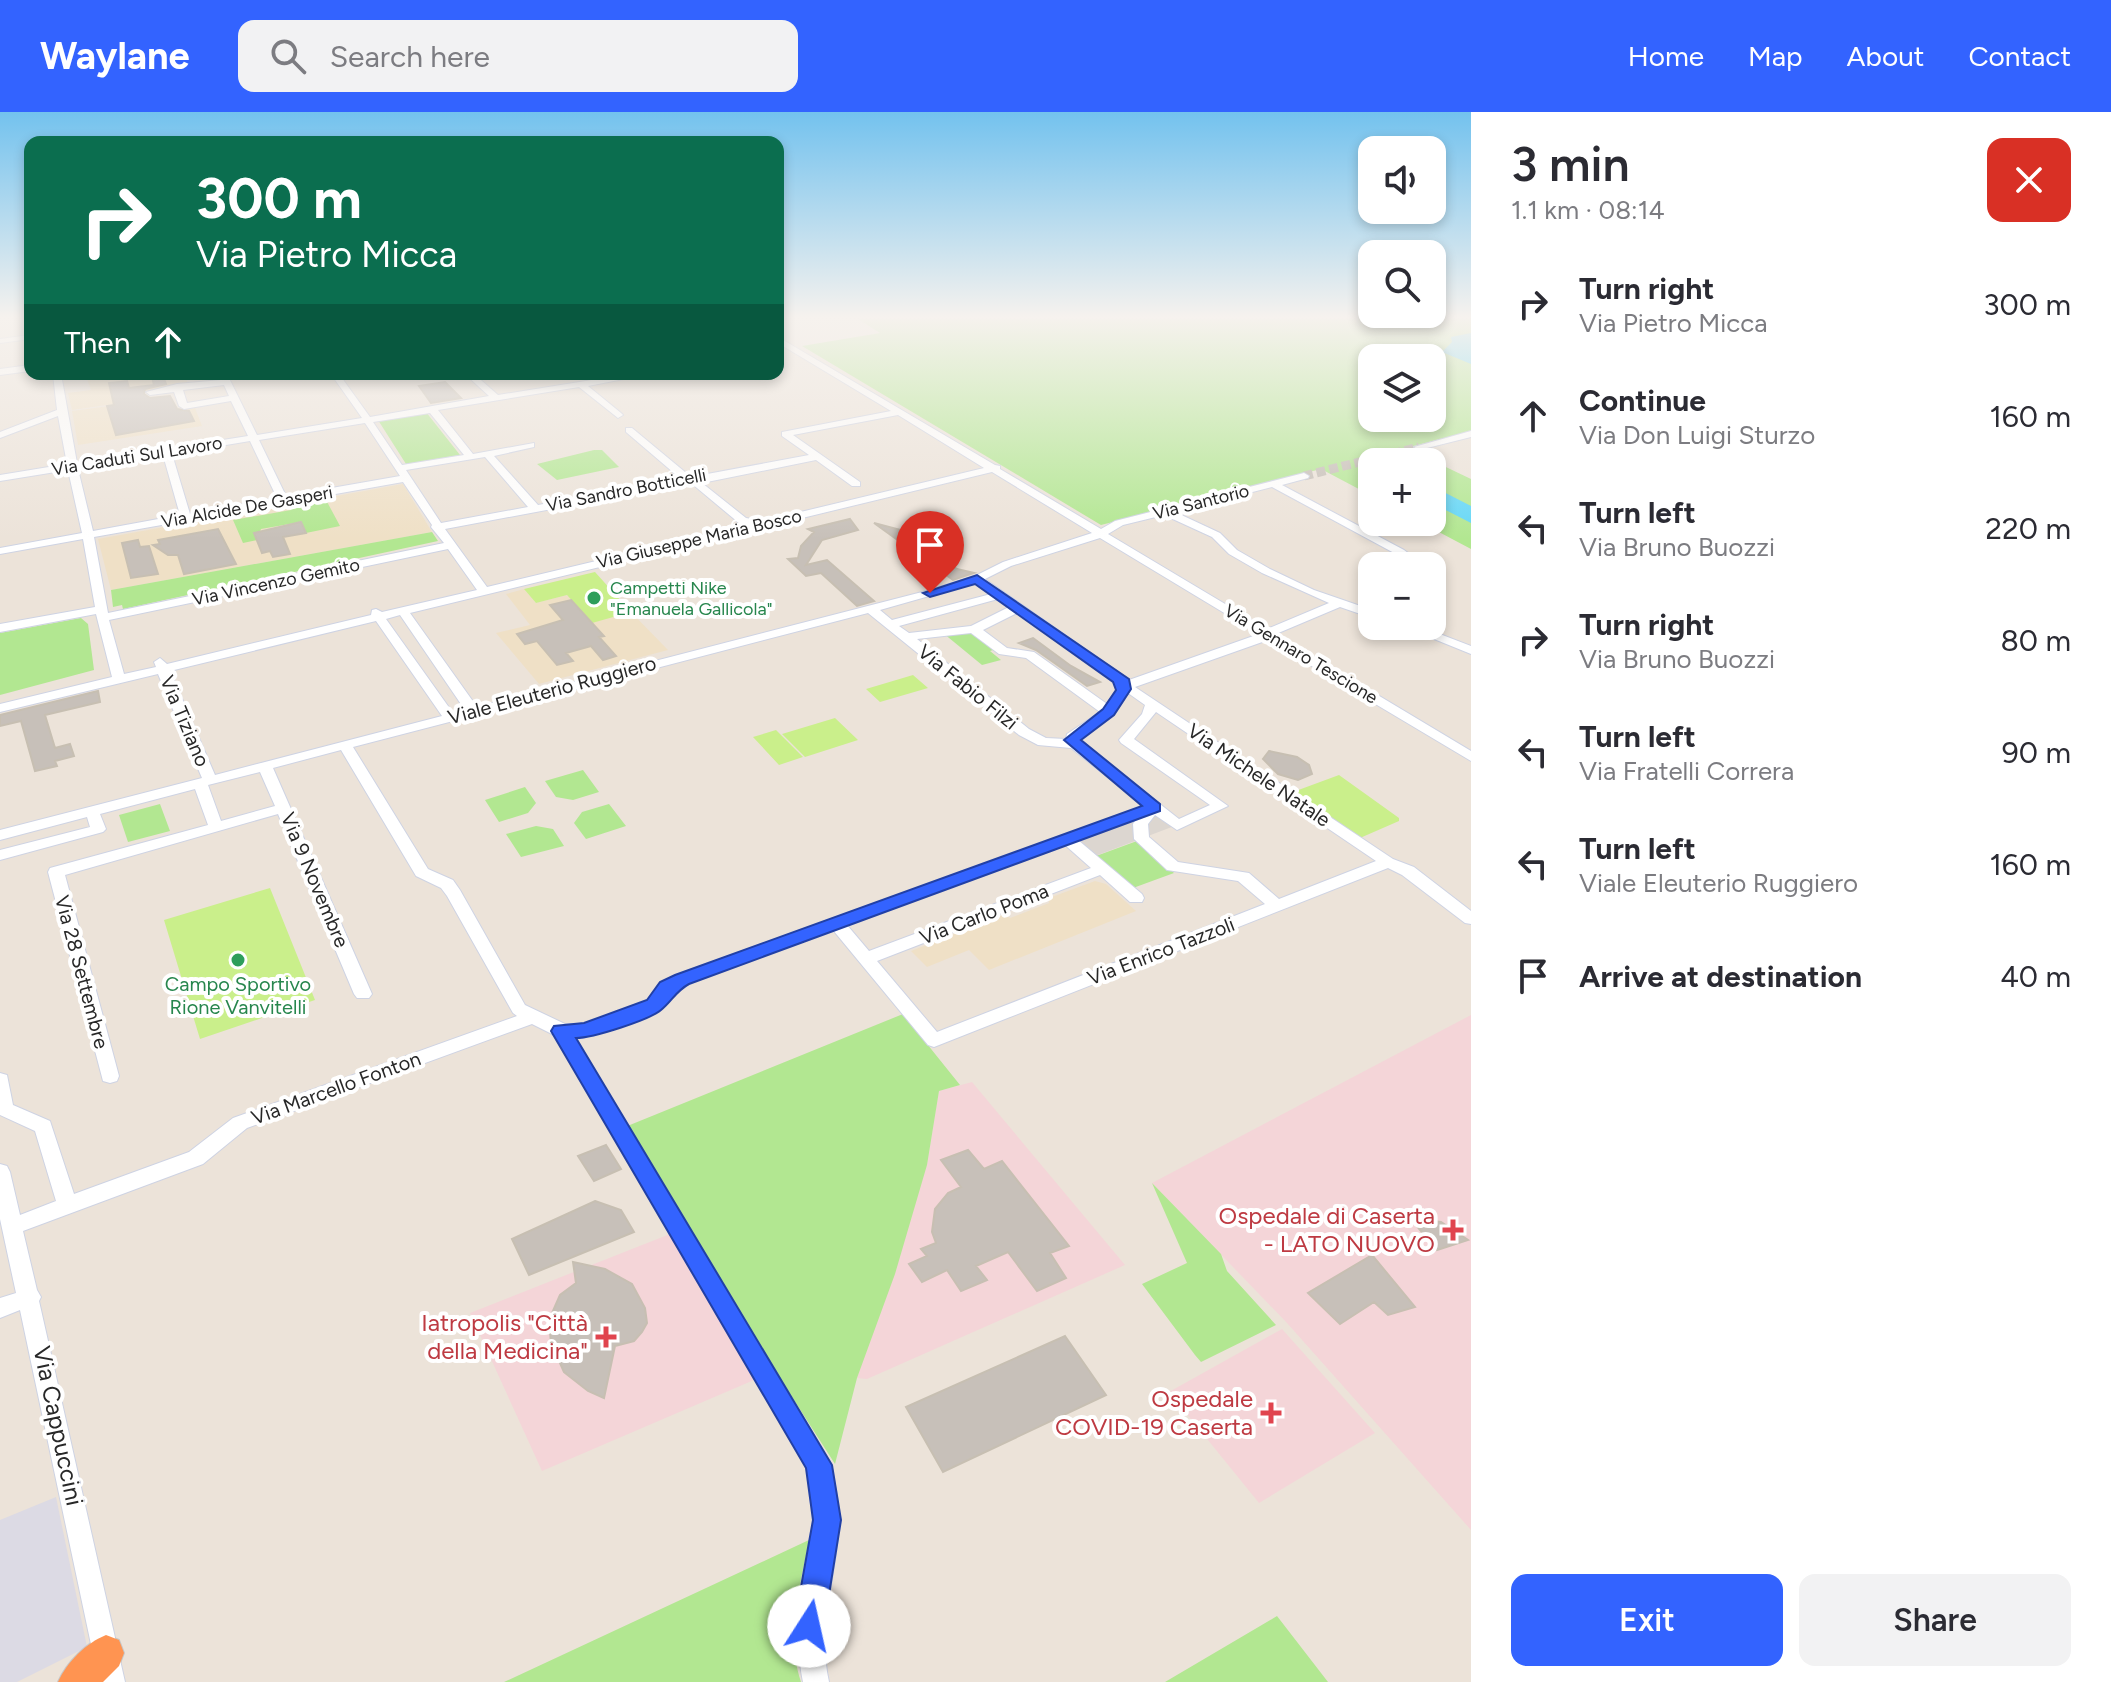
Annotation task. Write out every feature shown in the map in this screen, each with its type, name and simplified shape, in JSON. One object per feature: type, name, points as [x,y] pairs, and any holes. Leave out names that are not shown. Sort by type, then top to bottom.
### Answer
[{"type":"highway","points":[[77,1682],[109,1668]]},
{"type":"street","points":[[58,392],[102,614],[118,676]]},
{"type":"street","points":[[179,392],[185,407],[234,398]]},
{"type":"street","points":[[231,392],[283,500]]},
{"type":"street","points":[[348,392],[435,526],[483,590]]},
{"type":"street","points":[[490,392],[496,398]]},
{"type":"street","name":"Via Caduti Sul Lavoro","points":[[0,478],[522,392]]},
{"type":"street","points":[[596,392],[618,415]]},
{"type":"street","name":"Via Gennaro Tescione","points":[[869,392],[1471,757]]},
{"type":"street","points":[[432,409],[471,457]]},
{"type":"street","points":[[0,435],[60,412]]},
{"type":"street","points":[[856,484],[785,434],[902,412]]},
{"type":"street","points":[[629,430],[733,520],[736,523],[732,532]]},
{"type":"street","points":[[1419,447],[1471,434]]},
{"type":"street","name":"Via Alcide De Gasperi","points":[[0,551],[283,500],[531,445]]},
{"type":"street","points":[[167,452],[186,518]]},
{"type":"street","points":[[487,454],[534,507]]},
{"type":"street","name":"Via Sandro Botticelli","points":[[435,526],[817,457]]},
{"type":"street","name":"Via Giuseppe Maria Bosco","points":[[0,700],[377,616],[996,468]]},
{"type":"street","points":[[705,475],[696,483],[743,521],[766,524]]},
{"type":"street","name":"Via Santorio","points":[[1100,534],[1110,526],[1304,476]]},
{"type":"street","points":[[1273,484],[1400,552]]},
{"type":"street","points":[[1164,511],[1216,535],[1233,552],[1266,571],[1337,604],[1358,610]]},
{"type":"street","name":"Viale Eleuterio Ruggiero","points":[[0,835],[977,579],[1007,564],[1100,534]]},
{"type":"street","name":"Via Vincenzo Gemito","points":[[0,628],[102,614],[449,545]]},
{"type":"street","name":"Via Michele Natale","points":[[977,579],[1152,704],[1388,862],[1408,871],[1471,919]]},
{"type":"street","points":[[891,624],[1001,595]]},
{"type":"street","points":[[1152,704],[1148,715],[1126,740],[1221,806],[1177,825],[1075,744],[1072,737],[1109,712],[1127,686],[1269,635],[1273,629],[1337,604]]},
{"type":"street","name":"Via Fabio Filzi","points":[[870,608],[1024,732],[1043,742],[1075,744]]},
{"type":"street","points":[[906,637],[974,629],[1017,608]]},
{"type":"street","points":[[402,610],[473,711]]},
{"type":"street","points":[[377,616],[449,717]]},
{"type":"street","points":[[974,629],[1003,651],[1030,655],[1109,712]]},
{"type":"street","points":[[1445,640],[1471,650]]},
{"type":"street","name":"Via Tiziano","points":[[161,666],[205,782],[216,827]]},
{"type":"street","name":"Via Giuseppe Maria Bosco","points":[[0,708],[118,676]]},
{"type":"street","points":[[345,745],[422,872],[447,884],[519,1009],[562,1031],[586,1031],[654,1005],[667,987],[682,979],[1154,807]]},
{"type":"street","name":"Via 9 Novembre","points":[[265,766],[363,994]]},
{"type":"street","points":[[1154,807],[1140,824],[1142,839],[1173,866],[1243,877],[1278,906]]},
{"type":"street","points":[[92,811],[108,858],[284,808]]},
{"type":"street","points":[[0,855],[98,829]]},
{"type":"street","points":[[1067,839],[1136,898]]},
{"type":"street","name":"Via 28 Settembre","points":[[108,858],[56,872],[110,1076]]},
{"type":"street","name":"Via Enrico Tazzoli","points":[[866,959],[934,1040],[1388,862]]},
{"type":"street","name":"Via Carlo Poma","points":[[866,959],[1102,869]]},
{"type":"street","points":[[837,924],[866,959]]},
{"type":"street","name":"Via Marcello Fonton","points":[[15,1225],[196,1158],[240,1123],[532,1017]]},
{"type":"street","points":[[562,1031],[819,1465],[827,1520],[809,1626],[809,1660],[816,1682]]},
{"type":"street","points":[[0,1080],[4,1109],[43,1126],[68,1206]]},
{"type":"street","name":"Via Cappuccini","points":[[0,1172],[15,1225],[109,1668]]},
{"type":"street","points":[[0,1308],[30,1297]]},
{"type":"shaded area","points":[[147,392],[128,395],[128,402],[72,410],[68,393]]},
{"type":"shaded area","points":[[131,403],[136,417],[195,408],[202,426],[78,445],[72,411]]},
{"type":"shaded area","points":[[403,484],[432,532],[111,590],[98,539]]},
{"type":"shaded area","points":[[524,589],[536,603],[567,595],[592,622],[631,612],[668,650],[539,684],[496,633],[530,625],[506,594]]},
{"type":"shaded area","points":[[1154,807],[1177,825],[1090,858],[1067,839]]},
{"type":"shaded area","points":[[1095,881],[1106,884],[1136,911],[989,970],[969,950],[927,967],[911,951],[1005,914],[1010,918],[1049,903],[1049,898]]},
{"type":"shaded area","points":[[1471,1015],[1471,1530],[1287,1323],[1152,1183]]},
{"type":"shaded area","points":[[972,1082],[1125,1265],[867,1379],[857,1378],[927,1165],[939,1091]]},
{"type":"shaded area","name":"Iatropolis \"Città della Medicina\"","points":[[670,1234],[752,1367],[754,1380],[542,1471],[470,1313]]},
{"type":"shaded area","name":"Ospedale COVID-19 Caserta","points":[[1282,1329],[1375,1433],[1259,1503],[1169,1392]]},
{"type":"shaded area","points":[[56,1497],[87,1647],[17,1682],[0,1682],[0,1520]]},
{"type":"green space","points":[[879,392],[1358,392],[1358,432],[1446,432],[1446,392],[1471,392],[1471,431],[1406,448],[1358,448],[1358,489],[1321,469],[1101,525]]},
{"type":"green space","points":[[426,412],[460,455],[406,464],[378,420]]},
{"type":"green space","points":[[602,450],[619,467],[557,480],[537,464]]},
{"type":"green space","points":[[1446,467],[1471,479],[1471,549],[1446,536]]},
{"type":"green space","points":[[325,498],[340,526],[306,533],[301,522],[261,529],[257,540],[243,543],[233,520],[291,510],[289,504]]},
{"type":"green space","points":[[432,532],[438,541],[123,609],[122,605],[113,607],[111,590]]},
{"type":"green space","name":"Campetti Nike \"Emanuela Gallicola\"","points":[[595,572],[631,612],[592,623],[567,595],[536,603],[524,589]]},
{"type":"green space","points":[[81,618],[88,624],[94,670],[0,695],[0,633]]},
{"type":"green space","points":[[974,629],[999,648],[990,651],[1001,660],[982,665],[943,633]]},
{"type":"green space","points":[[913,675],[928,688],[880,702],[866,689]]},
{"type":"green space","points":[[835,718],[858,740],[805,757],[782,734]]},
{"type":"green space","points":[[776,730],[803,757],[779,765],[753,737]]},
{"type":"green space","points":[[583,770],[599,792],[573,800],[556,797],[545,781]]},
{"type":"green space","points":[[1339,775],[1399,821],[1360,838],[1293,792]]},
{"type":"green space","points":[[525,787],[536,803],[528,813],[499,822],[485,800]]},
{"type":"green space","points":[[160,804],[170,831],[128,842],[119,815]]},
{"type":"green space","points":[[609,804],[626,826],[586,839],[574,823],[582,812]]},
{"type":"green space","points":[[536,826],[553,829],[564,846],[521,857],[506,834]]},
{"type":"green space","points":[[1137,841],[1174,873],[1133,888],[1096,856]]},
{"type":"green space","name":"Campo Sportivo Rione Vanvitelli","points":[[270,888],[315,1000],[200,1039],[164,920]]},
{"type":"green space","points":[[903,1014],[960,1085],[939,1091],[927,1165],[895,1274],[857,1378],[835,1464],[620,1129]]},
{"type":"green space","points":[[1152,1183],[1221,1254],[1227,1271],[1276,1325],[1201,1362],[1142,1284],[1187,1263]]},
{"type":"green space","points":[[809,1540],[794,1629],[796,1664],[801,1682],[504,1682]]},
{"type":"green space","points":[[1277,1616],[1328,1682],[1165,1682]]},
{"type":"water","points":[[1446,493],[1471,506],[1471,523],[1446,510]]},
{"type":"building","points":[[111,392],[144,392],[150,398],[170,396],[177,409],[189,411],[194,421],[116,435],[107,406],[114,405]]},
{"type":"building","points":[[423,392],[455,392],[461,398],[431,403]]},
{"type":"building","points":[[850,519],[858,530],[822,540],[806,565],[827,560],[874,601],[857,606],[821,573],[806,576],[788,559],[798,558],[801,546],[814,532],[808,529]]},
{"type":"building","points":[[301,522],[306,533],[283,537],[290,554],[273,557],[270,551],[262,553],[254,533]]},
{"type":"building","points":[[874,523],[908,532],[919,526],[948,544],[928,549],[957,569],[974,573],[953,580]]},
{"type":"building","points":[[218,529],[236,564],[184,574],[178,555],[168,555],[153,545],[160,544],[158,540]]},
{"type":"building","points":[[138,540],[140,547],[149,546],[158,574],[131,578],[122,543]]},
{"type":"building","points":[[571,600],[604,636],[599,637],[616,656],[603,660],[591,646],[566,653],[573,661],[557,665],[537,641],[525,644],[517,634],[563,620],[550,605]]},
{"type":"building","points":[[1033,638],[1071,666],[1100,682],[1087,686],[1036,650],[1019,643]]},
{"type":"building","points":[[98,691],[100,702],[45,715],[55,748],[70,744],[74,756],[55,761],[57,766],[35,771],[21,721],[0,726],[0,715]]},
{"type":"building","points":[[1269,751],[1297,757],[1309,765],[1312,774],[1298,780],[1278,774],[1263,759]]},
{"type":"building","points":[[606,1145],[621,1169],[594,1181],[578,1156]]},
{"type":"building","points":[[968,1150],[984,1169],[1002,1161],[1069,1246],[1050,1253],[1066,1278],[1037,1291],[1008,1252],[976,1266],[987,1280],[961,1291],[947,1270],[922,1282],[909,1264],[927,1256],[921,1249],[936,1243],[932,1232],[935,1209],[948,1193],[961,1187],[941,1160]]},
{"type":"building","points":[[595,1201],[621,1210],[634,1232],[529,1275],[512,1239]]},
{"type":"building","points":[[1410,1218],[1441,1222],[1468,1240],[1437,1250]]},
{"type":"building","points":[[1372,1255],[1415,1307],[1388,1315],[1374,1302],[1340,1324],[1308,1293]]},
{"type":"building","points":[[573,1262],[605,1269],[632,1284],[645,1308],[647,1323],[642,1332],[634,1341],[615,1346],[604,1398],[588,1391],[564,1372],[551,1343],[549,1320],[560,1295],[576,1283]]},
{"type":"building","points":[[1065,1336],[1106,1395],[943,1472],[906,1407]]},
{"type":"tunnel","points":[[1304,476],[1419,447]]},
{"type":"place","name":"Campetti Nike \"Emanuela Gallicola\"","points":[[594,598]]},
{"type":"place","name":"Campo Sportivo Rione Vanvitelli","points":[[238,960]]},
{"type":"place","name":"Ospedale di Caserta - LATO NUOVO","points":[[1453,1230]]},
{"type":"place","name":"Iatropolis \"Città della Medicina\"","points":[[606,1337]]},
{"type":"place","name":"Ospedale COVID-19 Caserta","points":[[1271,1413]]},
{"type":"route","points":[[809,1626],[827,1520],[819,1465],[562,1031],[586,1031],[654,1005],[667,987],[682,979],[1154,807],[1072,740],[1109,712],[1124,689],[1119,684],[1124,682],[977,579],[930,593]]}]
